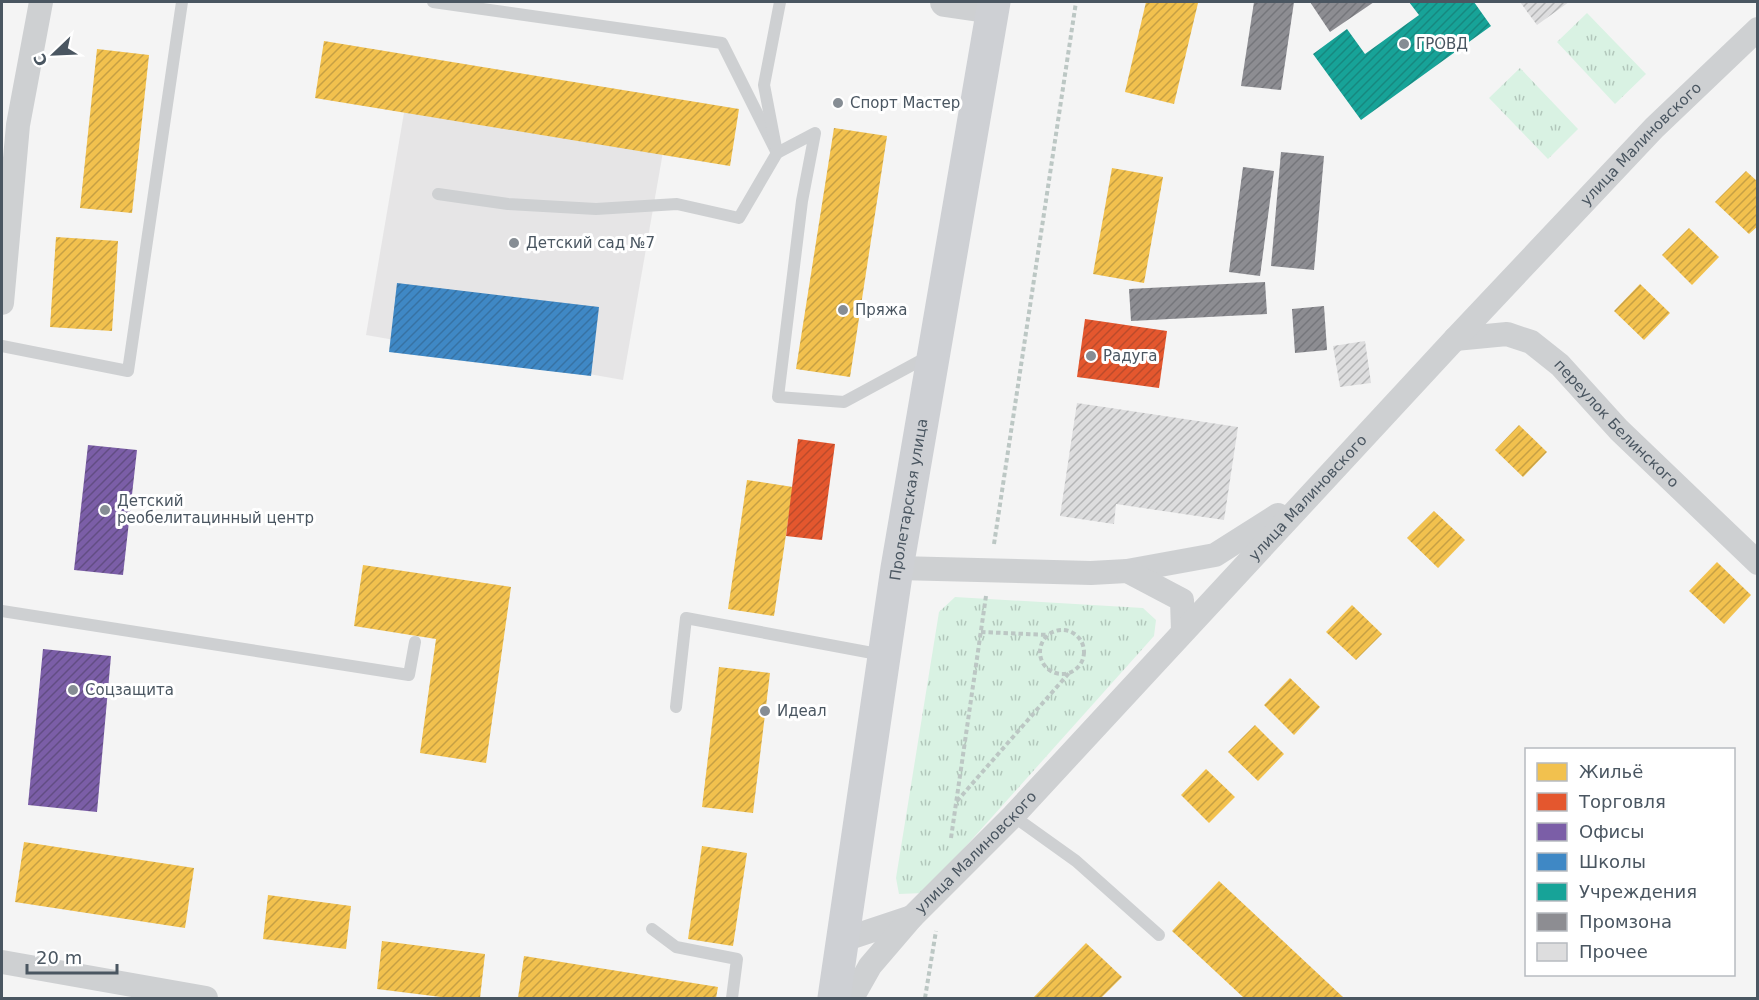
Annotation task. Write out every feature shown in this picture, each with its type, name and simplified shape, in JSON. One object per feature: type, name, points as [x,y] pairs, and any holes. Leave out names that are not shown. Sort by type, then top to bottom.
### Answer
[{"type":"main road","name":"Пролетарская улица","points":[[834,999],[897,568],[994,5]]},
{"type":"street","points":[[2,303],[10,123],[41,2]]},
{"type":"street","points":[[945,2],[994,5]]},
{"type":"street","name":"улица Малиновского","points":[[843,940],[912,917],[1013,816],[1654,128],[1758,29]]},
{"type":"street","name":"переулок Белинского","points":[[1455,339],[1507,334],[1531,342],[1560,365],[1619,430],[1756,557]]},
{"type":"street","points":[[897,568],[1127,571],[1215,555],[1254,533],[1328,478]]},
{"type":"street","points":[[1127,571],[1182,600],[1183,631]]},
{"type":"street","points":[[852,999],[870,966],[912,917]]},
{"type":"street","points":[[2,962],[206,999]]},
{"type":"lane","points":[[2,346],[128,371],[182,2]]},
{"type":"lane","points":[[433,2],[722,43],[777,153]]},
{"type":"lane","points":[[777,153],[764,85],[780,2]]},
{"type":"lane","points":[[438,194],[508,204],[585,208],[677,204],[739,218],[777,153],[816,133],[802,201],[778,397],[844,402],[936,352]]},
{"type":"lane","points":[[2,611],[409,675],[416,642]]},
{"type":"lane","points":[[676,707],[686,618],[884,656]]},
{"type":"lane","points":[[1013,816],[1076,861],[1160,934]]},
{"type":"lane","points":[[652,929],[676,947],[737,959],[732,999]]},
{"type":"path","points":[[925,999],[1076,2]]},
{"type":"path","points":[[956,801],[1069,673],[1076,669],[1084,656],[1082,642],[1067,630],[1049,635],[981,632]]},
{"type":"path","points":[[1049,635],[1043,642],[1041,659],[1052,672],[1069,673]]},
{"type":"shaded area","name":"Детский сад №7","points":[[405,107],[663,152],[623,380],[366,335]]},
{"type":"green space","points":[[1587,13],[1646,74],[1615,104],[1557,42]]},
{"type":"green space","points":[[1520,68],[1578,129],[1548,159],[1489,98]]},
{"type":"green space","points":[[955,597],[1143,608],[1156,620],[1154,636],[924,893],[899,894],[896,878],[939,612]]},
{"type":"building: Жильё","points":[[1146,2],[1198,3],[1174,104],[1125,92]]},
{"type":"building: Жильё","points":[[324,41],[739,109],[730,166],[315,98]]},
{"type":"building: Жильё","points":[[97,49],[149,55],[132,213],[80,208]]},
{"type":"building: Жильё","points":[[834,128],[887,136],[850,377],[796,369]]},
{"type":"building: Жильё","points":[[1112,168],[1163,177],[1144,283],[1093,274]]},
{"type":"building: Жильё","points":[[1746,171],[1758,182],[1758,226],[1749,234],[1715,202]]},
{"type":"building: Жильё","points":[[1689,228],[1719,257],[1692,285],[1662,255]]},
{"type":"building: Жильё","points":[[56,237],[118,241],[112,331],[50,327]]},
{"type":"building: Жильё","points":[[1640,284],[1670,313],[1644,340],[1614,311]]},
{"type":"building: Жильё","points":[[1519,425],[1547,452],[1523,477],[1495,450]]},
{"type":"building: Жильё","points":[[747,480],[793,487],[774,616],[728,609]]},
{"type":"building: Жильё","points":[[1434,511],[1465,540],[1438,568],[1407,538]]},
{"type":"building: Жильё","points":[[1717,562],[1751,595],[1724,624],[1689,591]]},
{"type":"building: Жильё","points":[[363,565],[511,587],[486,763],[420,753],[436,639],[354,626]]},
{"type":"building: Жильё","points":[[1352,605],[1382,634],[1356,660],[1326,632]]},
{"type":"building: Жильё","points":[[719,667],[770,673],[753,813],[702,807]]},
{"type":"building: Жильё","points":[[1290,678],[1320,707],[1294,735],[1264,705]]},
{"type":"building: Жильё","points":[[1255,725],[1284,754],[1258,781],[1228,752]]},
{"type":"building: Жильё","points":[[1206,769],[1235,797],[1209,823],[1181,795]]},
{"type":"building: Жильё","points":[[24,842],[194,868],[185,928],[15,902]]},
{"type":"building: Жильё","points":[[702,846],[747,853],[733,946],[688,939]]},
{"type":"building: Жильё","points":[[1219,881],[1344,998],[1244,998],[1172,931]]},
{"type":"building: Жильё","points":[[268,895],[351,906],[346,949],[263,939]]},
{"type":"building: Жильё","points":[[382,941],[485,954],[480,998],[449,998],[377,989]]},
{"type":"building: Жильё","points":[[1086,943],[1122,977],[1101,998],[1033,998]]},
{"type":"building: Жильё","points":[[524,956],[718,987],[716,998],[518,998]]},
{"type":"building: Торговля","points":[[1085,319],[1167,331],[1159,388],[1077,377]]},
{"type":"building: Торговля","points":[[798,439],[835,444],[822,540],[786,536]]},
{"type":"building: Офисы","name":"Детский реобелитацинный центр","points":[[88,445],[137,450],[123,575],[74,570]]},
{"type":"building: Офисы","points":[[43,649],[111,656],[97,812],[28,805]]},
{"type":"building: Школы","points":[[397,283],[599,307],[591,376],[389,352]]},
{"type":"building: Учреждения","points":[[1409,2],[1474,2],[1491,26],[1361,120],[1313,54],[1347,29],[1365,54],[1419,15]]},
{"type":"building: Промзона","points":[[1254,2],[1294,2],[1281,90],[1241,86]]},
{"type":"building: Промзона","points":[[1310,2],[1374,2],[1330,32]]},
{"type":"building: Промзона","points":[[1281,152],[1324,156],[1314,270],[1271,266]]},
{"type":"building: Промзона","points":[[1243,167],[1274,171],[1260,276],[1229,272]]},
{"type":"building: Промзона","points":[[1265,282],[1267,314],[1131,321],[1129,289]]},
{"type":"building: Промзона","points":[[1324,306],[1327,350],[1295,353],[1292,309]]},
{"type":"building: Прочее","points":[[1520,2],[1569,2],[1537,25]]},
{"type":"building: Прочее","points":[[1365,341],[1371,383],[1340,387],[1333,346]]},
{"type":"building: Прочее","points":[[1077,403],[1238,427],[1224,520],[1116,504],[1114,524],[1060,516]]},
{"type":"place","name":"ГРОВД","points":[[1404,44]]},
{"type":"place","name":"Спорт Мастер","points":[[838,103]]},
{"type":"place","name":"Детский сад №7","points":[[514,243]]},
{"type":"place","name":"Пряжа","points":[[843,310]]},
{"type":"place","name":"Радуга","points":[[1091,356]]},
{"type":"place","name":"Детский реобелитацинный центр","points":[[105,510]]},
{"type":"place","name":"Соцзащита","points":[[73,690]]},
{"type":"place","name":"Идеал","points":[[765,711]]}]
